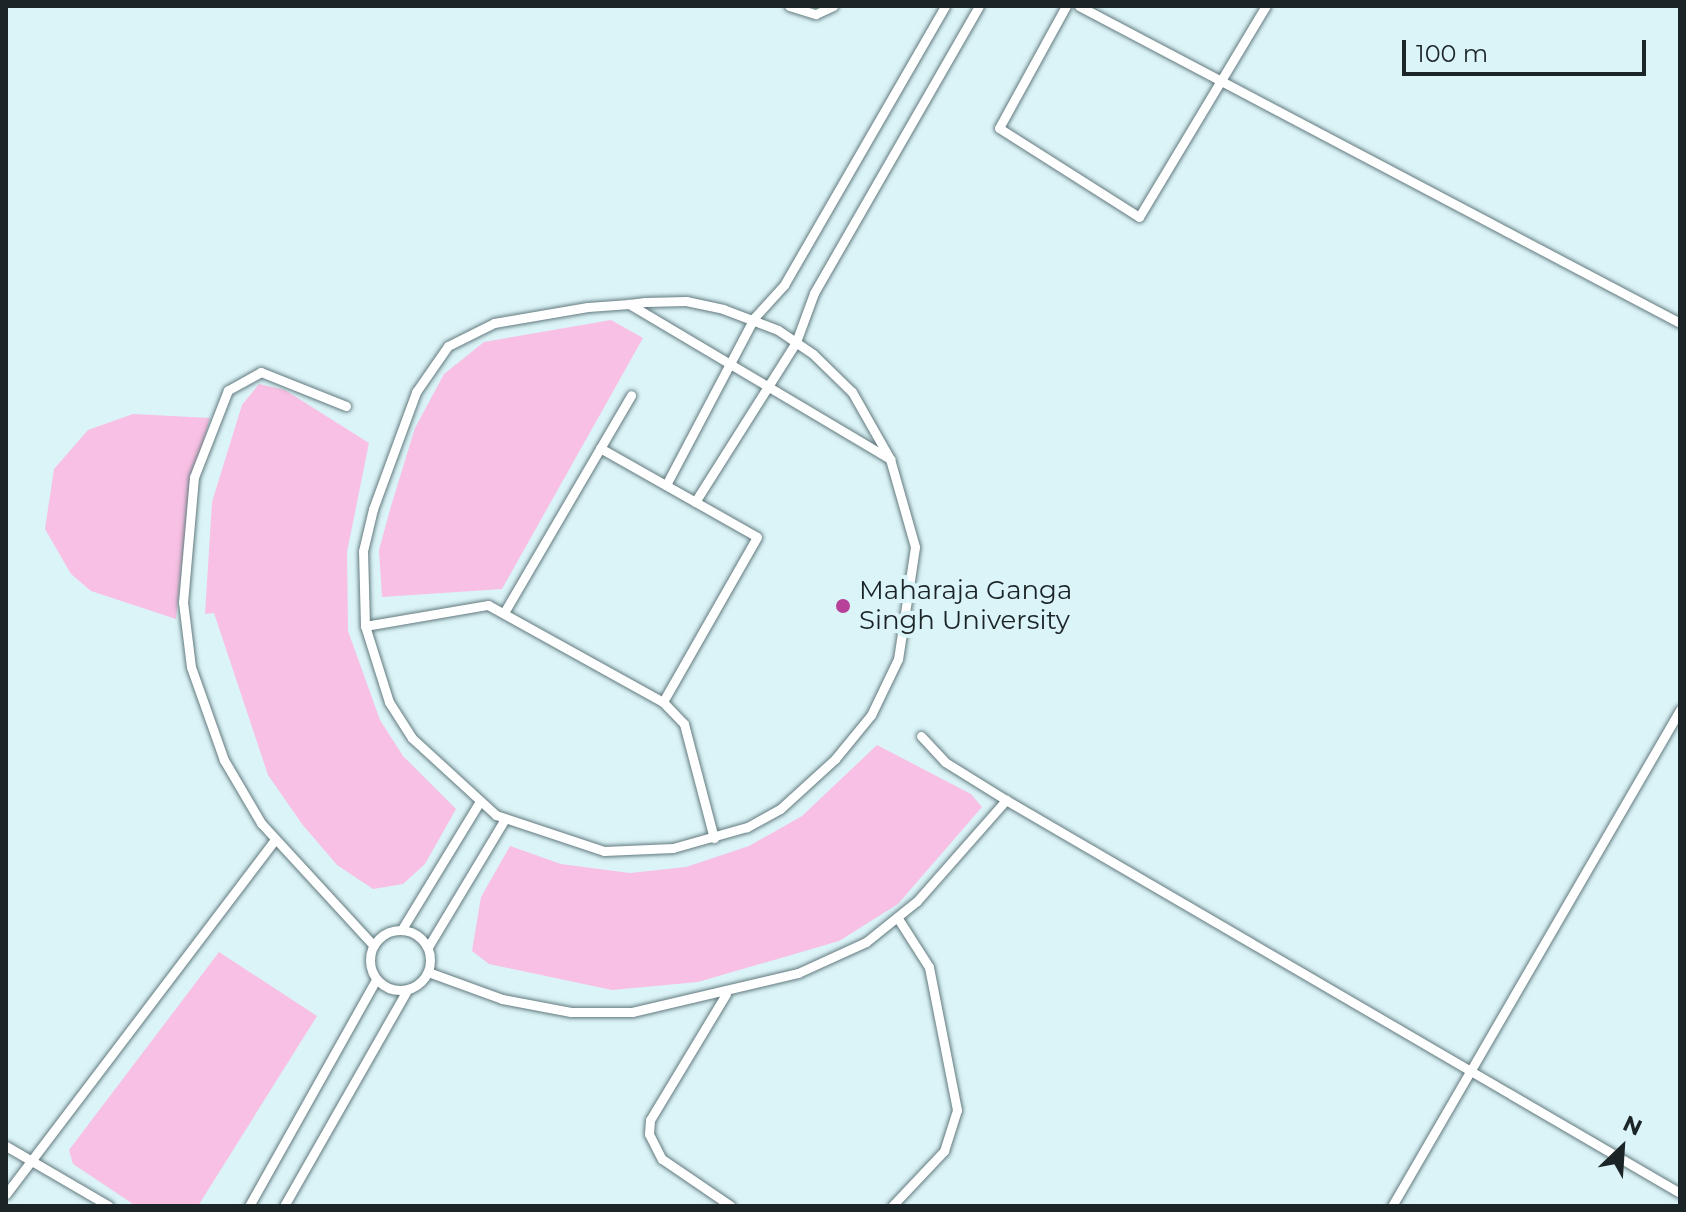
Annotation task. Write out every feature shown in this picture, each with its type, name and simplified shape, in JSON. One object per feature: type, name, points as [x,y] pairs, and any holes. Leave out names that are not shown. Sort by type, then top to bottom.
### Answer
[{"type":"lane","points":[[789,6],[816,14],[833,6]]},
{"type":"lane","points":[[666,485],[733,366],[754,318],[784,285],[945,6]]},
{"type":"lane","points":[[695,502],[764,384],[796,342],[814,293],[979,6]]},
{"type":"lane","points":[[1066,6],[999,128],[1139,217],[1266,6]]},
{"type":"lane","points":[[1079,6],[1680,323]]},
{"type":"lane","points":[[686,301],[754,318],[796,342],[852,392],[890,459],[910,517],[915,576],[886,690],[835,759],[793,798],[714,838],[662,850],[604,851],[505,819],[479,803],[412,738],[389,702],[365,626],[363,551],[393,443],[433,363],[472,329],[494,323],[629,304],[686,301]]},
{"type":"lane","points":[[629,304],[890,459]]},
{"type":"lane","points":[[249,1206],[376,980],[373,945],[275,839],[224,760],[191,667],[183,602],[194,477],[212,421],[239,379],[261,372],[346,406]]},
{"type":"lane","points":[[505,611],[631,395]]},
{"type":"lane","points":[[600,448],[757,537],[663,702]]},
{"type":"lane","points":[[365,626],[457,605],[505,611],[663,702],[684,724],[714,838]]},
{"type":"lane","points":[[1392,1206],[1473,1075],[1680,710]]},
{"type":"lane","points":[[921,736],[945,762],[1006,800],[1680,1193]]},
{"type":"lane","points":[[428,972],[502,999],[571,1012],[632,1012],[726,994],[839,955],[897,917],[961,856],[1006,800]]},
{"type":"lane","points":[[373,945],[402,929],[479,803]]},
{"type":"lane","points":[[284,1206],[408,989],[428,972],[428,947],[505,819]]},
{"type":"lane","points":[[6,1194],[275,839]]},
{"type":"lane","points":[[892,1206],[944,1151],[957,1110],[929,967],[897,917]]},
{"type":"lane","points":[[402,929],[428,947]]},
{"type":"lane","points":[[376,980],[408,989]]},
{"type":"lane","points":[[726,994],[650,1120],[649,1134],[662,1159],[731,1206]]},
{"type":"lane","points":[[6,1146],[109,1206]]},
{"type":"shaded area","points":[[611,320],[643,338],[502,589],[382,597],[379,550],[391,506],[415,428],[444,374],[484,342]]},
{"type":"shaded area","points":[[259,384],[285,390],[369,443],[347,552],[348,631],[380,720],[403,756],[456,809],[425,864],[403,884],[373,889],[337,865],[302,824],[268,775],[214,613],[205,614],[212,502],[242,405]]},
{"type":"shaded area","points":[[133,414],[210,418],[189,496],[176,619],[91,591],[71,574],[45,529],[54,469],[88,430]]},
{"type":"shaded area","points":[[877,745],[971,794],[982,807],[898,904],[839,941],[698,982],[612,990],[489,964],[472,951],[481,897],[510,846],[561,864],[630,873],[686,867],[749,846],[802,816]]},
{"type":"shaded area","points":[[219,952],[317,1016],[198,1206],[136,1206],[73,1164],[69,1150]]},
{"type":"place","name":"Maharaja Ganga Singh University","points":[[843,606]]}]
